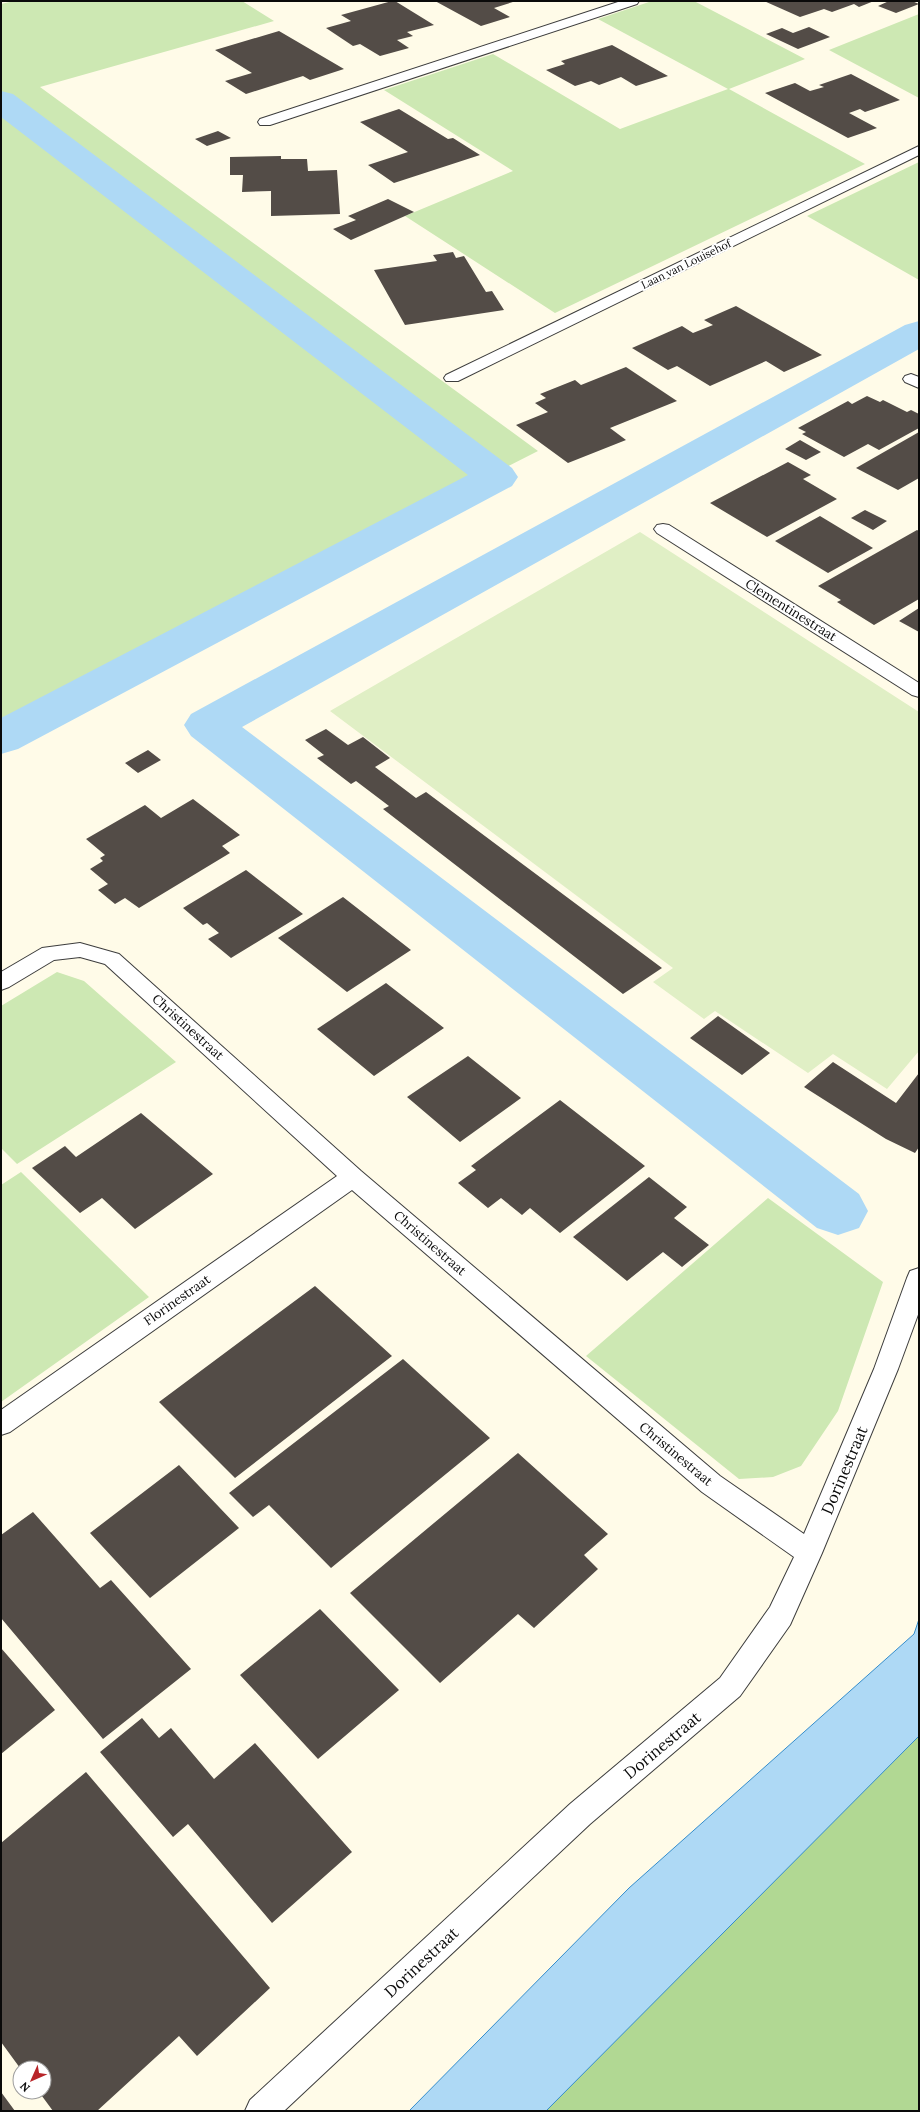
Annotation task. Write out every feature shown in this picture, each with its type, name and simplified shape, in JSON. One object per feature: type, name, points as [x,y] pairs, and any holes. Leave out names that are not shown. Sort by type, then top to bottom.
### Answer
[{"type":"street","points":[[265,122],[634,1]]},
{"type":"street","name":"Laan van Louisehof","points":[[452,378],[919,150]]},
{"type":"street","name":"Clementinestraat","points":[[663,529],[919,691]]},
{"type":"street","name":"Christinestraat","points":[[1,982],[49,953],[80,950],[112,959],[352,1177],[711,1484],[809,1553]]},
{"type":"street","name":"Florinestraat","points":[[1,1424],[352,1177]]},
{"type":"street","name":"Dorinestraat","points":[[261,2111],[580,1814],[730,1687],[780,1616],[809,1553],[886,1369],[919,1278]]},
{"type":"green space","points":[[14,1],[242,1],[274,21],[40,87],[538,451],[90,680],[1,723],[1,4]]},
{"type":"green space","points":[[652,1],[694,1],[805,59],[729,89],[865,164],[555,313],[405,216],[513,171],[384,90],[493,54],[620,129],[728,89],[598,19]]},
{"type":"green space","points":[[919,14],[919,98],[829,50]]},
{"type":"green space","points":[[919,162],[919,280],[807,216]]},
{"type":"green space","points":[[640,532],[919,712],[919,1051],[887,1089],[833,1054],[808,1073],[715,1011],[704,1019],[653,982],[673,968],[330,711]]},
{"type":"green space","points":[[57,972],[84,981],[176,1062],[17,1164],[1,1148],[1,1006]]},
{"type":"green space","points":[[21,1172],[149,1297],[1,1402],[1,1185]]},
{"type":"green space","points":[[768,1198],[883,1282],[838,1411],[801,1466],[773,1477],[739,1479],[586,1356]]},
{"type":"green space","points":[[919,1735],[919,2111],[544,2111]]},
{"type":"water","points":[[919,1619],[919,1736],[546,2111],[409,2111],[629,1888],[914,1634]]},
{"type":"building","points":[[395,1],[434,25],[407,32],[413,36],[397,40],[409,48],[380,56],[360,44],[353,46],[326,28],[351,21],[341,15]]},
{"type":"building","points":[[435,1],[516,1],[494,8],[510,17],[481,26]]},
{"type":"building","points":[[764,1],[874,1],[859,7],[854,4],[832,12],[824,9],[800,17]]},
{"type":"building","points":[[889,1],[912,1],[919,4],[896,13],[878,6]]},
{"type":"building","points":[[809,27],[830,37],[798,49],[766,34],[782,28],[793,33]]},
{"type":"building","points":[[279,31],[344,69],[310,80],[303,76],[246,94],[225,81],[252,73],[215,50]]},
{"type":"building","points":[[612,45],[668,76],[636,86],[621,77],[599,85],[591,81],[575,86],[546,70],[565,64],[561,61]]},
{"type":"building","points":[[851,74],[900,100],[865,112],[860,109],[849,113],[877,128],[848,138],[765,93],[795,83],[810,91],[824,87],[819,85]]},
{"type":"building","points":[[399,109],[448,139],[453,138],[480,155],[394,183],[368,165],[408,152],[360,122]]},
{"type":"building","points":[[218,131],[231,138],[207,146],[195,139]]},
{"type":"building","points":[[281,156],[281,159],[307,159],[308,171],[337,170],[340,214],[271,216],[271,191],[242,192],[243,175],[230,175],[230,157]]},
{"type":"building","points":[[388,199],[414,212],[351,240],[333,229],[356,220],[348,216]]},
{"type":"building","points":[[453,252],[456,258],[464,256],[486,292],[492,291],[504,310],[405,325],[374,270],[437,261],[433,255]]},
{"type":"building","points":[[736,306],[822,355],[784,372],[766,361],[710,386],[677,366],[668,370],[632,348],[682,326],[693,333],[713,325],[704,320]]},
{"type":"building","points":[[626,367],[677,401],[610,428],[626,440],[568,463],[516,425],[548,412],[535,403],[546,398],[540,394],[575,380],[581,385]]},
{"type":"building","points":[[867,396],[880,402],[883,400],[907,412],[911,410],[919,414],[919,428],[879,450],[868,444],[844,457],[802,434],[806,432],[798,428],[848,401],[852,404]]},
{"type":"building","points":[[919,432],[919,478],[898,490],[856,468]]},
{"type":"building","points":[[800,440],[821,452],[806,460],[785,449]]},
{"type":"building","points":[[788,462],[811,475],[803,479],[837,499],[767,537],[710,503]]},
{"type":"building","points":[[865,510],[887,521],[873,530],[851,518]]},
{"type":"building","points":[[820,516],[873,548],[828,573],[775,541]]},
{"type":"building","points":[[917,530],[919,531],[919,599],[874,625],[837,602],[841,600],[818,586]]},
{"type":"building","points":[[919,608],[919,632],[899,621]]},
{"type":"building","points":[[326,729],[348,745],[363,737],[390,758],[375,767],[416,798],[426,792],[662,968],[623,994],[383,809],[389,806],[356,781],[351,784],[317,758],[324,755],[305,740]]},
{"type":"building","points":[[148,750],[161,760],[138,773],[125,763]]},
{"type":"building","points":[[193,799],[240,835],[222,846],[230,853],[139,908],[125,898],[115,904],[98,890],[108,884],[90,869],[103,861],[100,858],[105,855],[86,839],[145,805],[161,818]]},
{"type":"building","points":[[246,870],[303,914],[231,958],[208,939],[219,933],[207,923],[203,925],[183,908]]},
{"type":"building","points":[[343,897],[411,950],[347,992],[278,938]]},
{"type":"building","points":[[386,983],[444,1028],[374,1076],[317,1029]]},
{"type":"building","points":[[718,1016],[770,1053],[742,1075],[690,1038]]},
{"type":"building","points":[[468,1056],[521,1098],[460,1142],[407,1097]]},
{"type":"building","points":[[833,1062],[896,1103],[919,1073],[919,1147],[915,1153],[886,1139],[804,1087]]},
{"type":"building","points":[[560,1100],[645,1166],[560,1233],[530,1208],[522,1215],[501,1198],[488,1208],[458,1183],[476,1170],[471,1166]]},
{"type":"building","points":[[141,1113],[213,1174],[135,1229],[102,1198],[80,1213],[32,1168],[65,1146],[76,1157]]},
{"type":"building","points":[[649,1177],[687,1207],[674,1218],[709,1245],[682,1267],[663,1252],[627,1281],[573,1237]]},
{"type":"building","points":[[315,1286],[392,1356],[235,1478],[159,1402]]},
{"type":"building","points":[[403,1359],[490,1438],[331,1568],[269,1505],[253,1517],[229,1493]]},
{"type":"building","points":[[518,1453],[608,1534],[584,1555],[598,1569],[534,1628],[518,1614],[440,1683],[350,1593]]},
{"type":"building","points":[[179,1465],[239,1528],[150,1598],[90,1533]]},
{"type":"building","points":[[33,1512],[100,1588],[111,1580],[191,1669],[103,1739],[1,1618],[1,1535]]},
{"type":"building","points":[[320,1609],[399,1690],[318,1759],[240,1675]]},
{"type":"building","points":[[1,1648],[55,1710],[1,1754]]},
{"type":"building","points":[[142,1718],[159,1738],[171,1728],[214,1779],[255,1743],[352,1852],[272,1923],[188,1824],[173,1837],[100,1752]]},
{"type":"building","points":[[86,1772],[270,1988],[197,2056],[179,2036],[97,2111],[53,2111],[45,2100],[52,2100],[52,2060],[14,2060],[1,2042],[1,1843]]},
{"type":"building","points":[[1,2092],[15,2111],[1,2111]]},
{"type":"waterway","points":[[1,101],[497,477],[1,738]]},
{"type":"waterway","points":[[838,1211],[208,725],[919,333]]}]
